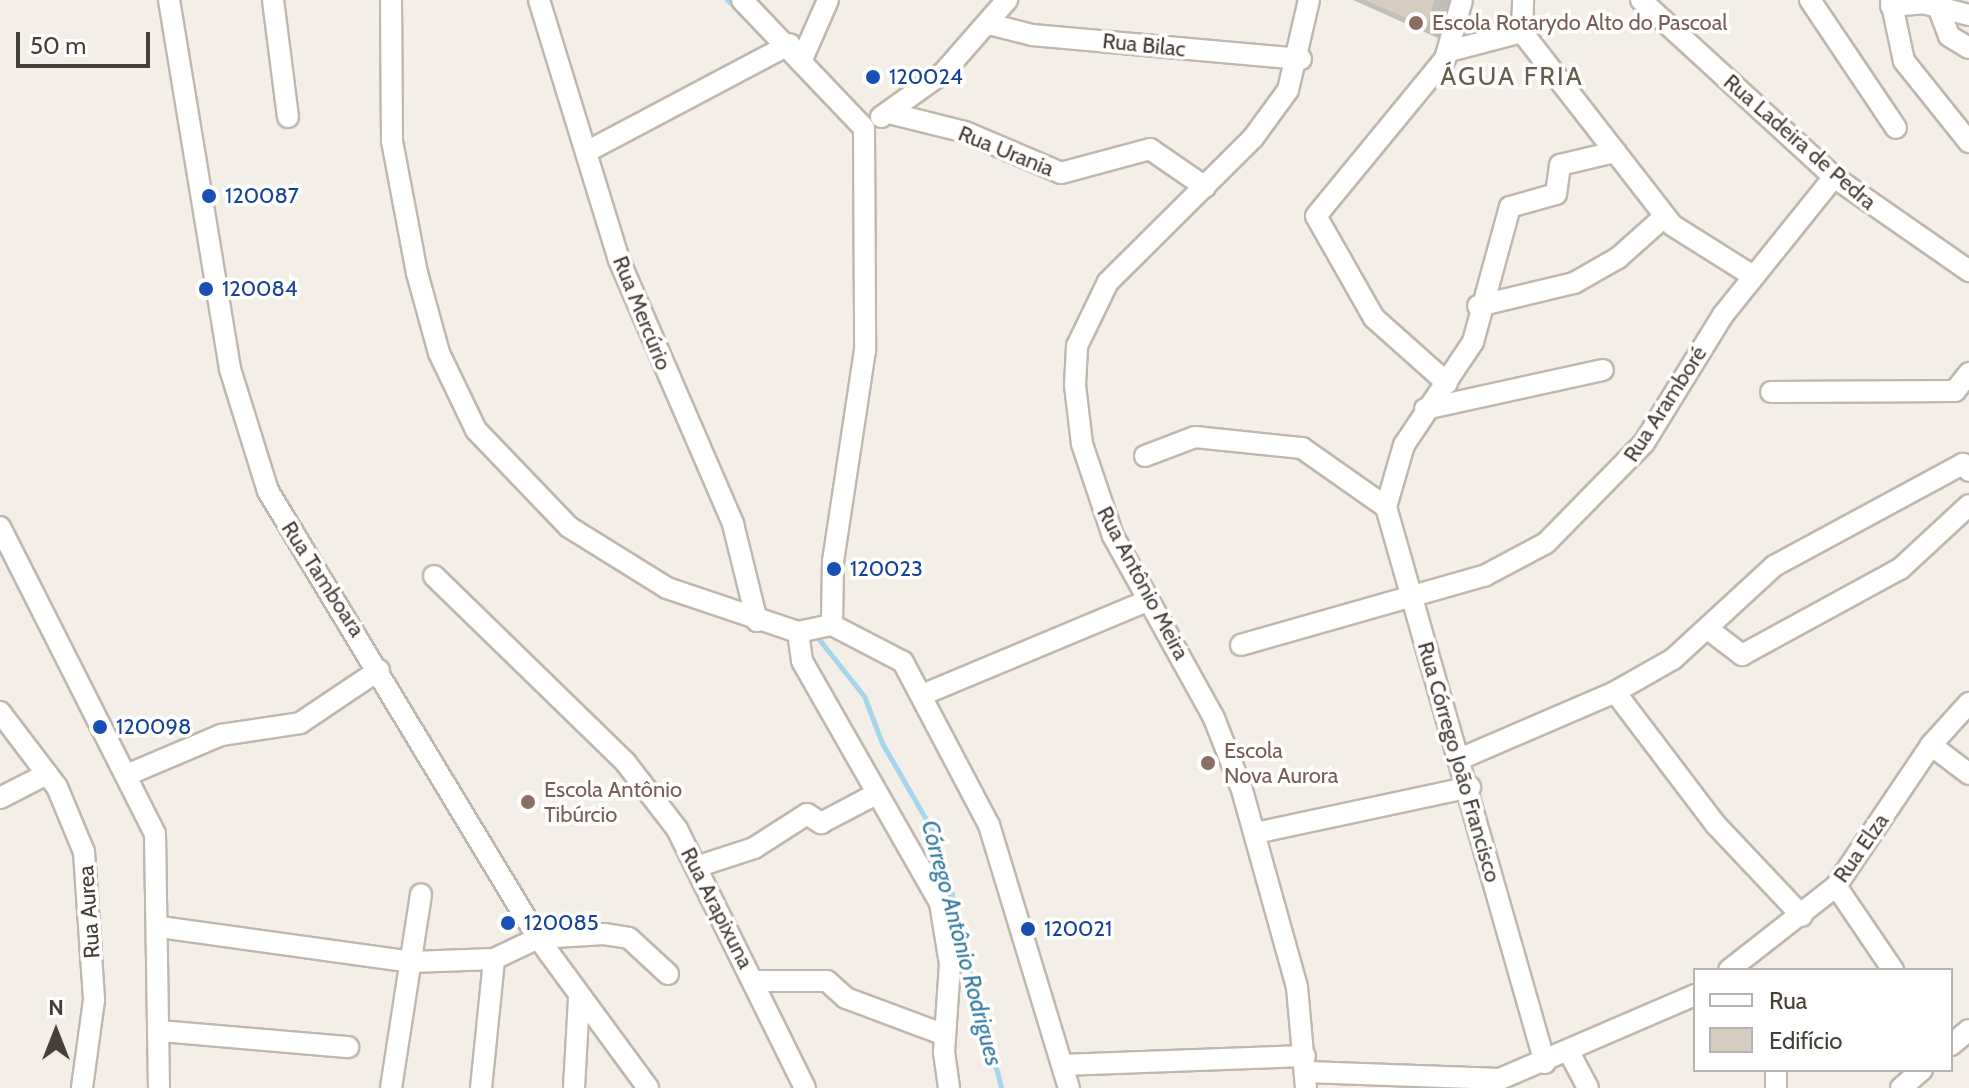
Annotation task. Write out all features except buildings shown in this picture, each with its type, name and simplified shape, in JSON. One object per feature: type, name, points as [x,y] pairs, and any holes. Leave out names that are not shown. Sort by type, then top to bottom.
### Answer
[{"type":"street","name":"Rua Tamboara","points":[[169,0],[230,369],[250,443],[272,499],[379,670],[538,938],[579,998],[648,1088]]},
{"type":"street","points":[[273,0],[288,117]]},
{"type":"street","points":[[391,0],[392,141],[417,273],[439,353],[476,430],[541,502],[607,555],[667,588],[757,621],[798,632],[832,625],[903,662],[989,825],[1069,1088]]},
{"type":"street","name":"Rua Mercúrio","points":[[539,0],[565,95],[590,150],[643,327],[733,524],[757,621]]},
{"type":"street","points":[[742,0],[797,50],[864,128],[865,350],[833,561],[832,625]]},
{"type":"street","points":[[590,150],[797,50],[828,0]]},
{"type":"street","points":[[864,128],[944,72],[1007,0]]},
{"type":"street","name":"Rua Antônio Meira","points":[[1306,1072],[1297,987],[1256,833],[1214,718],[1149,600],[1093,485],[1075,407],[1075,352],[1108,282],[1253,138],[1301,59],[1309,0]]},
{"type":"street","points":[[1447,383],[1374,318],[1316,216],[1413,105],[1449,51],[1462,0]]},
{"type":"street","points":[[1523,0],[1522,32],[1664,217],[1753,276]]},
{"type":"street","name":"Rua Ladeira de Pedra","points":[[1641,0],[1834,177],[1969,271]]},
{"type":"street","points":[[1810,0],[1896,128]]},
{"type":"street","points":[[1969,15],[1938,7],[1891,3],[1904,61],[1969,142]]},
{"type":"street","points":[[1938,7],[1949,36],[1969,48]]},
{"type":"street","name":"Rua Bilac","points":[[989,24],[1032,35],[1301,59]]},
{"type":"street","points":[[1449,51],[1522,32]]},
{"type":"street","name":"Rua Urania","points":[[889,113],[965,132],[1061,173],[1150,149],[1205,187]]},
{"type":"street","name":"Rua Córrego João Francisco","points":[[1545,1063],[1462,758],[1410,597],[1386,507],[1394,465],[1425,409],[1447,383],[1473,342],[1478,306],[1510,207],[1556,194],[1560,165],[1615,152]]},
{"type":"street","name":"Rua Aramboré","points":[[1241,645],[1516,563],[1578,518],[1644,443],[1753,276],[1834,177]]},
{"type":"street","points":[[1478,306],[1574,283],[1618,258],[1664,217]]},
{"type":"street","points":[[1425,409],[1603,370]]},
{"type":"street","points":[[1771,392],[1955,391],[1969,373]]},
{"type":"street","points":[[1145,456],[1195,437],[1302,448],[1386,507]]},
{"type":"street","points":[[1462,758],[1615,692],[1708,629],[1774,566],[1966,468]]},
{"type":"street","points":[[1708,629],[1742,655],[1900,569],[1969,505]]},
{"type":"street","points":[[0,527],[49,637],[129,774],[155,834],[160,927],[159,1088]]},
{"type":"street","name":"Rua Arapixuna","points":[[434,576],[626,763],[699,866],[805,1088]]},
{"type":"street","points":[[922,695],[1149,600]]},
{"type":"street","points":[[798,632],[802,661],[940,903],[950,964],[945,1035],[949,1088]]},
{"type":"street","points":[[129,774],[221,735],[300,723],[379,670]]},
{"type":"street","points":[[1615,692],[1716,825],[1802,916]]},
{"type":"street","name":"Rua Elza","points":[[1732,968],[1802,916],[1836,886],[1931,745],[1969,703]]},
{"type":"street","name":"Rua Aurea","points":[[0,712],[68,807],[91,890],[94,1000],[82,1088]]},
{"type":"street","points":[[1931,745],[1969,774]]},
{"type":"street","points":[[0,798],[47,774]]},
{"type":"street","points":[[1256,833],[1470,787]]},
{"type":"street","points":[[699,866],[754,848],[807,814],[821,823],[876,794]]},
{"type":"street","points":[[1836,886],[1888,968]]},
{"type":"street","points":[[391,1088],[421,894]]},
{"type":"street","points":[[160,927],[411,962],[494,959],[538,938],[629,938],[668,974]]},
{"type":"street","points":[[481,1088],[494,959]]},
{"type":"street","points":[[754,981],[827,981],[846,998],[945,1035]]},
{"type":"street","points":[[1062,1065],[1306,1072],[1500,1084],[1693,996]]},
{"type":"street","points":[[574,1088],[579,998]]},
{"type":"street","points":[[1953,1043],[1969,1030]]},
{"type":"street","points":[[160,1031],[348,1047]]},
{"type":"street","points":[[1570,1054],[1588,1088]]},
{"type":"street","points":[[1901,1088],[1920,1072]]},
{"type":"waterway","name":"Córrego Antônio Rodrigues","points":[[727,0],[739,9]]},
{"type":"waterway","name":"Córrego Antônio Rodrigues","points":[[818,638],[864,696],[882,743],[938,840],[1001,1088]]},
{"type":"place","name":"Escola Rotarydo Alto do Pascoal","points":[[1416,23]]},
{"type":"place","name":"120024","points":[[873,77]]},
{"type":"place","name":"120087","points":[[209,196]]},
{"type":"place","name":"120084","points":[[206,289]]},
{"type":"place","name":"120023","points":[[834,569]]},
{"type":"place","name":"120098","points":[[100,727]]},
{"type":"place","name":"Escola Nova Aurora","points":[[1208,763]]},
{"type":"place","name":"Escola Antônio Tibúrcio","points":[[528,802]]},
{"type":"place","name":"120085","points":[[508,923]]},
{"type":"place","name":"120021","points":[[1028,929]]},
{"type":"district","name":"ÁGUA FRIA","points":[[1512,77]]}]
